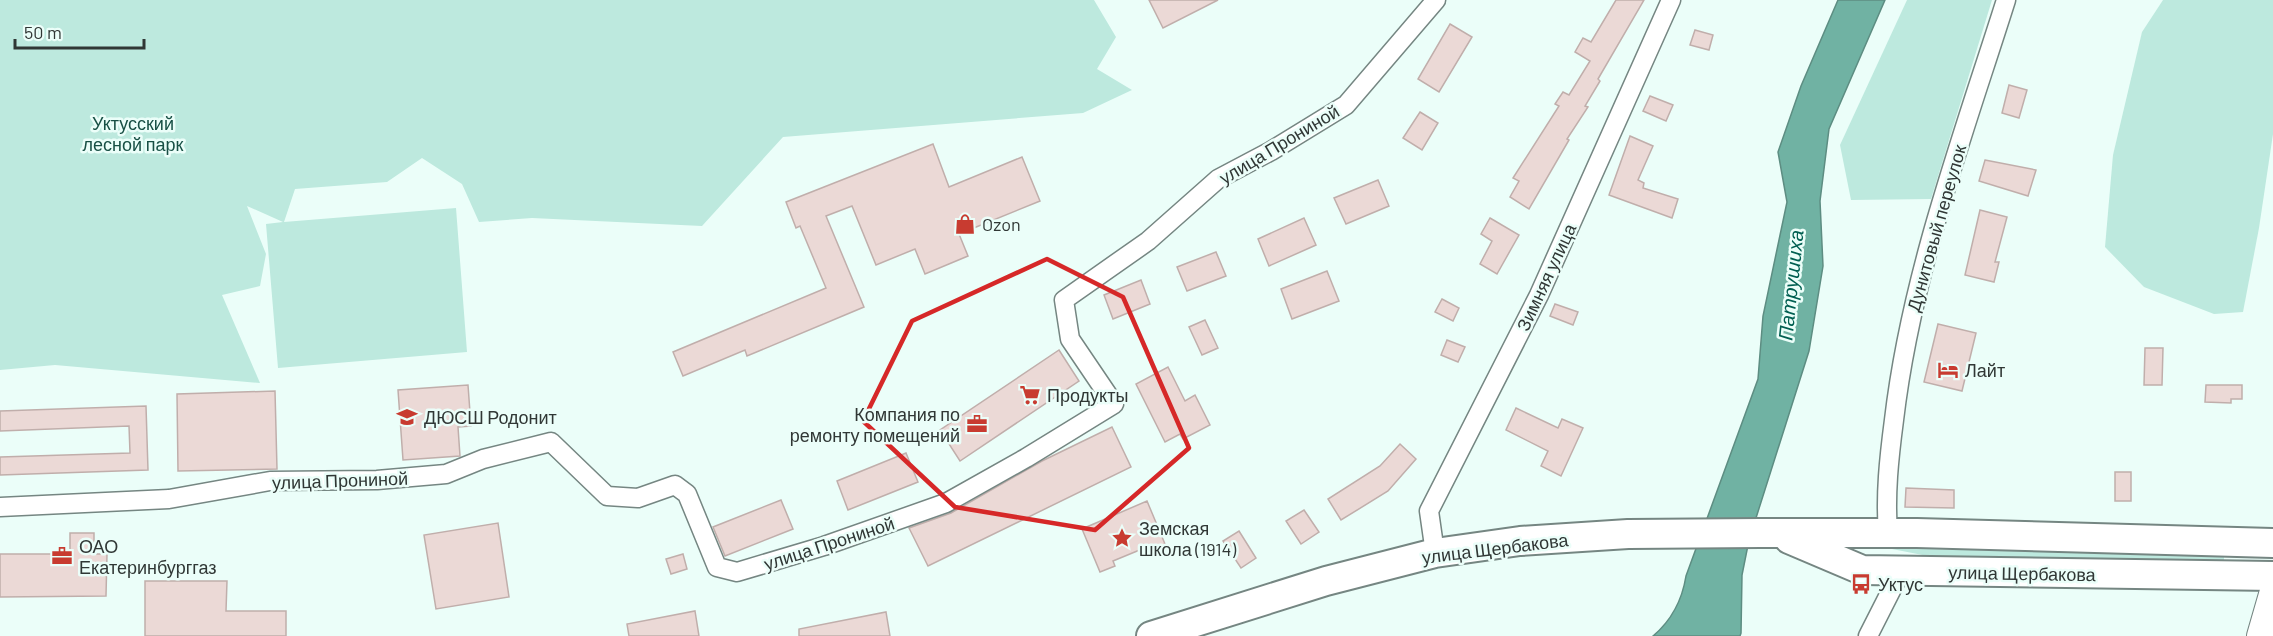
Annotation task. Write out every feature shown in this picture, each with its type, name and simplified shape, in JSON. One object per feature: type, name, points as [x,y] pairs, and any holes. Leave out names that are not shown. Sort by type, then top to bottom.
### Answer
[{"type":"main road","name":"улица Щербакова","points":[[1769,533],[1862,570],[2273,576]]},
{"type":"main road","name":"улица Щербакова","points":[[1151,636],[1326,581],[1435,553],[1520,541],[1628,534],[1887,533],[2273,543]]},
{"type":"street","name":"улица Прониной","points":[[0,507],[169,499],[270,481],[377,480],[446,474],[483,459],[551,442],[607,496],[638,498],[675,485],[687,494],[717,567],[737,572],[824,546],[924,511],[946,503],[1016,464],[1114,404],[1070,339],[1064,300],[1148,241],[1218,179],[1271,151],[1346,105],[1436,0]]},
{"type":"street","name":"Зимняя улица","points":[[1435,553],[1429,511],[1539,295],[1671,0]]},
{"type":"street","name":"Дунитовый переулок","points":[[1887,533],[1886,509],[1900,368],[1918,279],[2006,0]]},
{"type":"street","points":[[1868,636],[1902,572]]},
{"type":"street","points":[[2260,636],[2273,591]]},
{"type":"highlighted area","points":[[1047,259],[1123,297],[1189,448],[1095,530],[955,507],[863,421],[912,321]]},
{"type":"green space","name":"Уктусский лесной парк","points":[[0,0],[1094,0],[1116,37],[1097,69],[1132,90],[1083,113],[783,137],[702,226],[532,218],[479,222],[462,184],[422,158],[387,182],[295,189],[284,222],[456,208],[467,352],[278,368],[266,224],[283,222],[247,206],[266,254],[260,286],[222,295],[260,383],[55,365],[0,370]]},
{"type":"green space","points":[[1907,0],[1992,0],[1931,199],[1851,200],[1840,145]]},
{"type":"green space","points":[[2163,0],[2273,0],[2273,134],[2259,228],[2243,312],[2214,314],[2144,287],[2105,247],[2113,155],[2142,32]]},
{"type":"green space","points":[[1887,548],[2224,556],[2224,562],[1943,559]]},
{"type":"water","name":"Патрушиха","points":[[1838,0],[1885,0],[1829,129],[1820,201],[1823,266],[1809,351],[1749,540],[1742,575],[1741,633],[1740,636],[1653,636],[1671,617],[1679,602],[1686,576],[1758,379],[1763,316],[1787,202],[1778,152],[1801,86]]},
{"type":"building","points":[[1149,0],[1218,0],[1163,28]]},
{"type":"building","points":[[1616,0],[1644,0],[1598,79],[1600,81],[1585,106],[1588,107],[1567,139],[1569,140],[1529,209],[1510,197],[1519,181],[1513,178],[1559,106],[1555,104],[1563,92],[1569,95],[1590,61],[1575,52],[1583,38],[1591,42]]},
{"type":"building","points":[[1450,24],[1472,37],[1439,92],[1418,79]]},
{"type":"building","points":[[1695,30],[1713,35],[1709,50],[1690,45]]},
{"type":"building","points":[[2009,85],[2027,90],[2019,118],[2002,113]]},
{"type":"building","points":[[1650,96],[1673,105],[1666,121],[1643,111]]},
{"type":"building","points":[[1420,112],[1438,123],[1422,150],[1403,138]]},
{"type":"building","points":[[1630,136],[1653,146],[1638,180],[1644,183],[1643,188],[1678,199],[1672,218],[1609,195]]},
{"type":"building","points":[[933,144],[949,187],[1022,157],[1040,201],[959,234],[968,256],[925,274],[915,249],[876,265],[852,206],[826,216],[864,307],[747,356],[745,350],[683,376],[673,352],[826,288],[800,226],[796,228],[786,202]]},
{"type":"building","points":[[1985,160],[2036,170],[2028,196],[1979,181]]},
{"type":"building","points":[[1378,180],[1389,206],[1346,224],[1334,198]]},
{"type":"building","points":[[1980,210],[2007,217],[1995,262],[1999,262],[1994,282],[1965,275]]},
{"type":"building","points":[[1304,218],[1316,245],[1269,266],[1258,239]]},
{"type":"building","points":[[1490,218],[1519,235],[1497,274],[1480,264],[1492,241],[1481,234]]},
{"type":"building","points":[[1216,252],[1226,276],[1187,291],[1177,267]]},
{"type":"building","points":[[1327,271],[1339,301],[1292,319],[1281,289]]},
{"type":"building","points":[[1141,280],[1150,304],[1113,319],[1104,295]]},
{"type":"building","points":[[1442,299],[1459,308],[1453,321],[1435,312]]},
{"type":"building","points":[[1555,304],[1578,312],[1573,325],[1550,316]]},
{"type":"building","points":[[1205,320],[1218,348],[1202,355],[1189,327]]},
{"type":"building","points":[[1938,324],[1976,333],[1962,391],[1924,382]]},
{"type":"building","points":[[1447,340],[1465,347],[1458,362],[1441,355]]},
{"type":"building","points":[[2145,348],[2163,348],[2162,385],[2144,385]]},
{"type":"building","points":[[1059,350],[1079,381],[960,461],[940,430]]},
{"type":"building","points":[[1168,367],[1185,401],[1195,395],[1210,425],[1183,439],[1180,434],[1165,442],[1136,384]]},
{"type":"building","points":[[468,385],[471,426],[458,427],[460,456],[403,460],[398,390]]},
{"type":"building","points":[[2206,385],[2242,385],[2242,399],[2231,399],[2231,403],[2205,402]]},
{"type":"building","points":[[275,391],[277,469],[178,471],[177,394]]},
{"type":"building","points":[[146,406],[148,470],[0,475],[0,457],[130,453],[129,426],[0,431],[0,411]]},
{"type":"building","points":[[1516,408],[1558,428],[1562,419],[1583,428],[1561,476],[1541,466],[1548,451],[1506,430]]},
{"type":"building","points":[[1112,427],[1131,467],[928,566],[909,528],[951,513],[1042,461]]},
{"type":"building","points":[[1400,444],[1416,459],[1388,491],[1341,520],[1328,499],[1380,466]]},
{"type":"building","points":[[906,453],[918,482],[848,510],[837,481]]},
{"type":"building","points":[[2115,472],[2131,472],[2131,501],[2115,501]]},
{"type":"building","points":[[1906,488],[1954,490],[1954,508],[1905,507]]},
{"type":"building","points":[[781,500],[793,529],[725,556],[713,527]]},
{"type":"building","points":[[1147,501],[1165,544],[1144,553],[1142,549],[1113,561],[1115,566],[1100,572],[1082,529]]},
{"type":"building","points":[[1304,510],[1319,532],[1301,544],[1286,521]]},
{"type":"building","points":[[498,523],[509,597],[436,609],[424,535]]},
{"type":"building","points":[[1239,531],[1256,558],[1241,568],[1223,541]]},
{"type":"building","points":[[70,533],[94,533],[94,554],[107,554],[106,596],[0,597],[0,554],[70,554]]},
{"type":"building","points":[[683,554],[687,569],[671,574],[666,559]]},
{"type":"building","points":[[145,581],[227,581],[226,611],[286,611],[286,636],[145,636]]},
{"type":"building","points":[[695,611],[699,636],[629,636],[627,624]]},
{"type":"building","points":[[886,612],[890,636],[799,636],[799,629]]},
{"type":"place","name":"Ozon","points":[[965,224]]},
{"type":"place","name":"Лайт","points":[[1948,370]]},
{"type":"place","name":"Продукты","points":[[1030,395]]},
{"type":"place","name":"ДЮСШ Родонит","points":[[407,417]]},
{"type":"place","name":"Компания по ремонту помещений","points":[[977,424]]},
{"type":"place","name":"Земская школа (1914)","points":[[1122,538]]},
{"type":"place","name":"ОАО Екатеринбурггаз","points":[[62,556]]},
{"type":"place","name":"Уктус","points":[[1861,584]]}]
